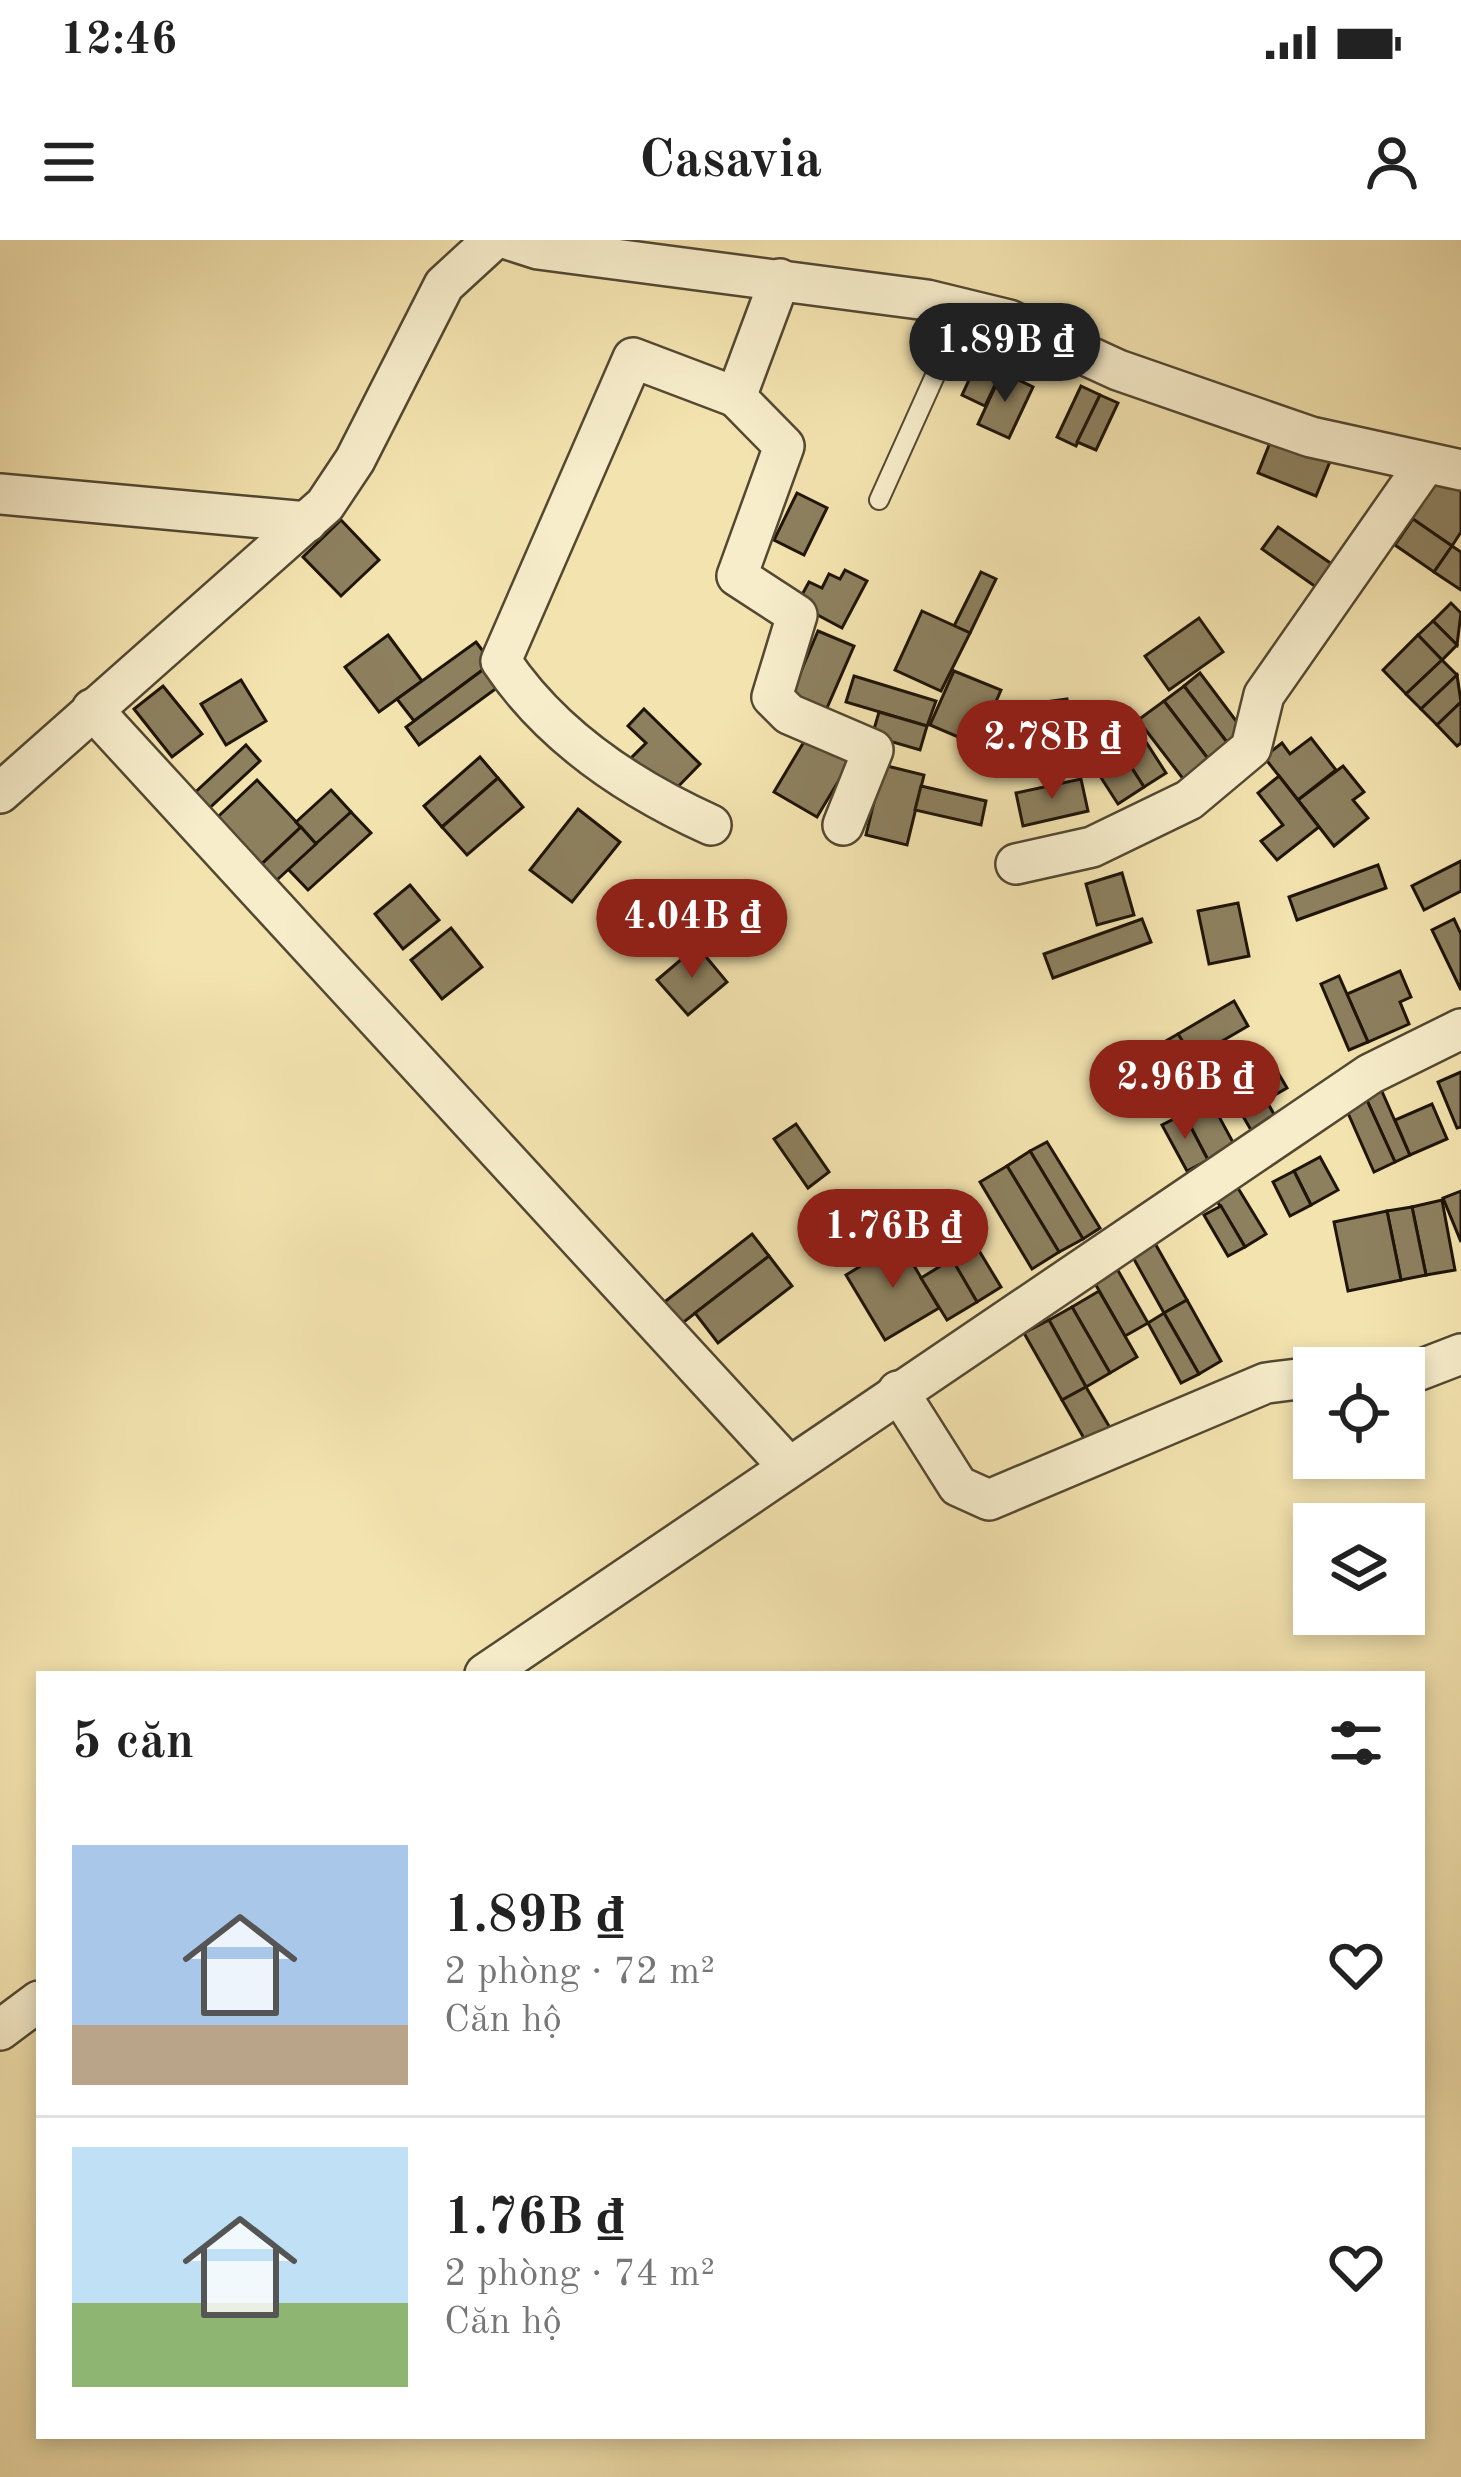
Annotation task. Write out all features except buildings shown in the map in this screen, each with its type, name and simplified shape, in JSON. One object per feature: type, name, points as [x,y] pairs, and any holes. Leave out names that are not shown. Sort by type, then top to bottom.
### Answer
[{"type":"street","points":[[0,793],[307,522],[355,460],[444,285],[493,240]]},
{"type":"street","points":[[510,240],[538,249],[780,279],[965,309],[1009,320],[1118,370],[1270,424],[1443,466],[1264,695],[1251,748],[1190,800],[1092,847],[1016,863]]},
{"type":"street","points":[[736,397],[780,279]]},
{"type":"street","points":[[711,825],[640,793],[530,703],[501,661],[633,358],[736,397],[784,446],[737,576],[797,615],[772,697],[789,714],[873,750],[843,825]]},
{"type":"street","points":[[0,494],[307,522]]},
{"type":"street","points":[[92,710],[787,1466]]},
{"type":"street","points":[[489,1671],[1370,1074],[1461,1029]]},
{"type":"street","points":[[1425,1368],[1461,1354]]},
{"type":"street","points":[[898,1391],[958,1486],[989,1500],[1266,1383],[1293,1380]]},
{"type":"street","points":[[0,2030],[36,2003]]},
{"type":"lane","points":[[879,500],[965,309]]}]
